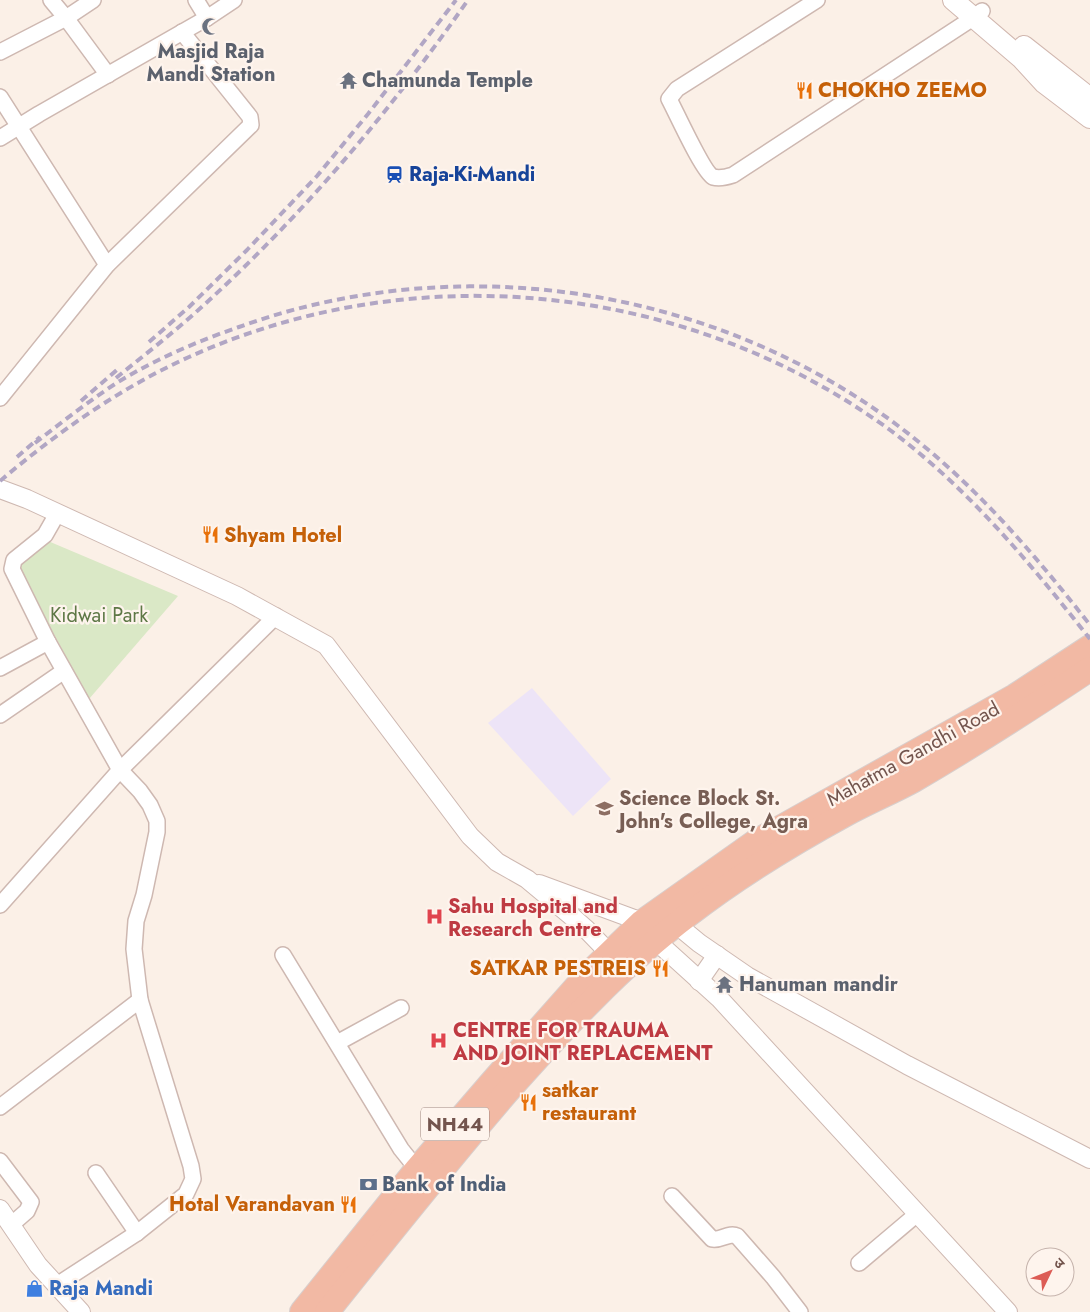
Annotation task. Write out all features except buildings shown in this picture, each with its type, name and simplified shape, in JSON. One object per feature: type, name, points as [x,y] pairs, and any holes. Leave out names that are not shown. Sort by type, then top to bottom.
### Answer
[{"type":"highway","name":"Mahatma Gandhi Road","points":[[649,931],[676,924],[769,858],[846,814],[913,780],[1022,703],[1090,647]]},
{"type":"highway","name":"Mahatma Gandhi Road","points":[[326,1312],[451,1156],[557,1035],[617,961],[649,931],[755,842],[1090,669]]},
{"type":"highway","name":"Mahatma Gandhi Road","points":[[302,1312],[416,1169],[584,977],[617,961]]},
{"type":"main road","points":[[966,6],[1052,69],[1086,101]]},
{"type":"street","points":[[51,0],[108,75]]},
{"type":"street","points":[[0,52],[66,18],[93,0]]},
{"type":"street","points":[[196,0],[207,18]]},
{"type":"street","points":[[0,138],[207,18],[234,0]]},
{"type":"street","points":[[817,0],[677,88],[670,95],[669,99],[704,167],[713,177],[721,178],[732,175],[966,6]]},
{"type":"street","points":[[0,398],[107,265],[251,125],[250,117],[182,32]]},
{"type":"street","points":[[0,97],[107,265]]},
{"type":"street","points":[[0,490],[27,499],[237,596],[326,645],[470,836],[497,862],[527,879],[649,931],[719,998],[1008,1312]]},
{"type":"street","points":[[56,514],[45,535],[14,560],[12,565],[14,573],[64,671],[120,770],[140,791],[150,805],[157,822],[157,832],[136,921],[134,949],[140,1000],[191,1166],[193,1179],[186,1194],[137,1232],[57,1285]]},
{"type":"street","points":[[0,905],[120,770],[276,616]]},
{"type":"street","points":[[0,668],[48,642]]},
{"type":"street","points":[[0,715],[64,671]]},
{"type":"street","points":[[527,879],[586,929],[617,961]]},
{"type":"street","points":[[676,924],[699,943],[747,976],[907,1065],[1090,1159]]},
{"type":"street","points":[[283,955],[401,1149],[416,1169]]},
{"type":"street","points":[[700,981],[717,955]]},
{"type":"street","points":[[0,1106],[140,1000]]},
{"type":"street","points":[[337,1043],[401,1008]]},
{"type":"street","points":[[0,1161],[31,1202],[27,1212],[11,1225]]},
{"type":"street","points":[[96,1173],[137,1232]]},
{"type":"street","points":[[672,1196],[712,1239],[720,1239],[732,1234],[737,1236],[773,1277],[800,1312]]},
{"type":"street","points":[[0,1209],[38,1265],[81,1312]]},
{"type":"street","points":[[859,1263],[917,1214]]},
{"type":"shaded area","points":[[532,688],[611,779],[573,816],[488,723]]},
{"type":"green space","name":"Kidwai Park","points":[[48,541],[178,596],[89,699],[18,568]]},
{"type":"railway","points":[[149,342],[189,307],[247,250],[317,176],[368,114],[456,0]]},
{"type":"railway","points":[[116,378],[195,313],[233,278],[306,203],[406,84],[468,0]]},
{"type":"railway","points":[[35,443],[118,382],[162,358],[239,327],[322,303],[408,289],[494,287],[580,294],[665,312],[746,340],[824,378],[897,425],[951,469],[976,493],[1046,570],[1090,625]]},
{"type":"railway","points":[[0,481],[44,445],[90,412],[163,369],[189,357],[276,325],[366,304],[458,296],[549,300],[640,315],[727,342],[811,380],[890,430],[946,476],[1021,555],[1090,639]]},
{"type":"railway","points":[[81,401],[119,368]]},
{"type":"railway","points":[[17,457],[40,437]]},
{"type":"place","name":"Masjid Raja Mandi Station","points":[[211,27]]},
{"type":"place","name":"Chamunda Temple","points":[[348,80]]},
{"type":"place","name":"CHOKHO ZEEMO","points":[[804,90]]},
{"type":"place","name":"Raja-Ki-Mandi","points":[[395,174]]},
{"type":"place","name":"Shyam Hotel","points":[[210,535]]},
{"type":"place","name":"Science Block St. John's College, Agra","points":[[605,809]]},
{"type":"place","name":"Sahu Hospital and Research Centre","points":[[434,917]]},
{"type":"place","name":"SATKAR PESTREIS","points":[[660,968]]},
{"type":"place","name":"Hanuman mandir","points":[[725,984]]},
{"type":"place","name":"CENTRE FOR TRAUMA AND JOINT REPLACEMENT","points":[[439,1041]]},
{"type":"place","name":"satkar restaurant","points":[[528,1102]]},
{"type":"place","name":"Bank of India","points":[[368,1184]]},
{"type":"place","name":"Hotal Varandavan","points":[[349,1204]]},
{"type":"place","name":"Raja Mandi","points":[[35,1288]]}]
